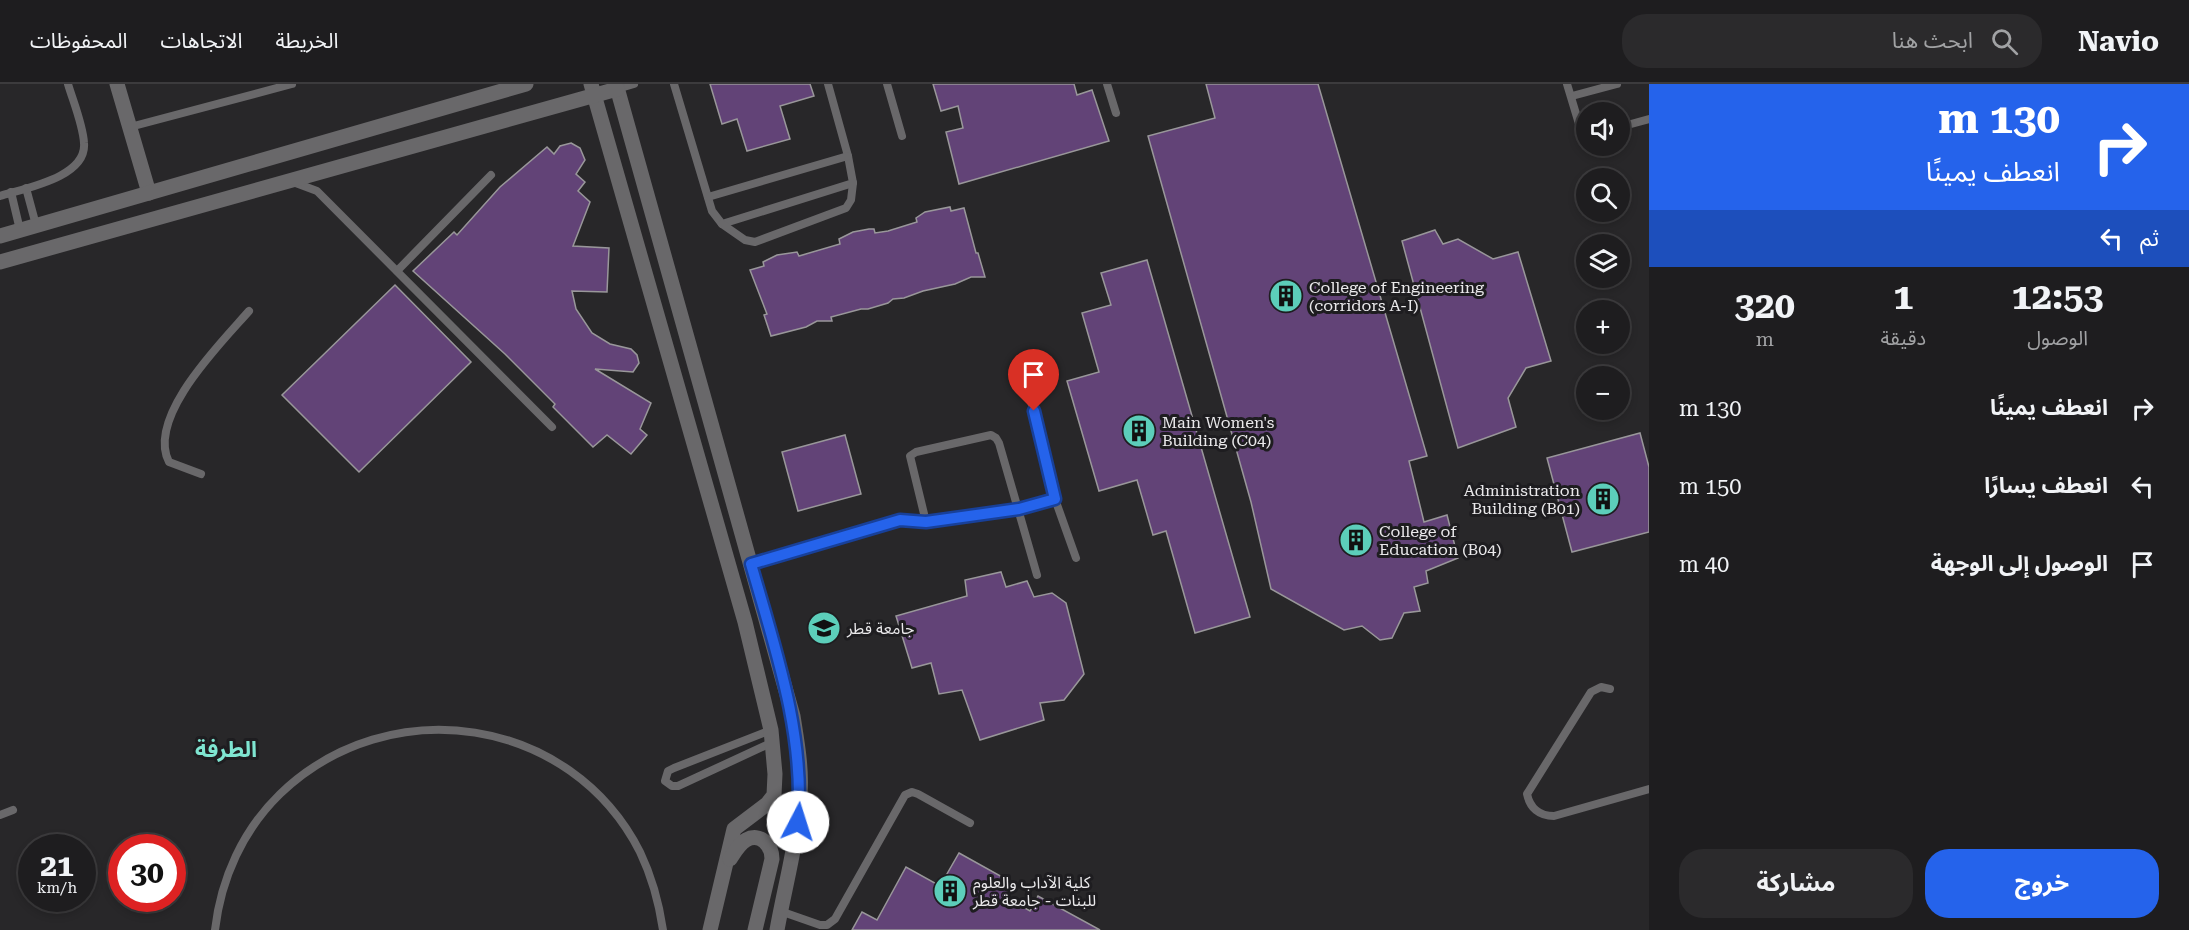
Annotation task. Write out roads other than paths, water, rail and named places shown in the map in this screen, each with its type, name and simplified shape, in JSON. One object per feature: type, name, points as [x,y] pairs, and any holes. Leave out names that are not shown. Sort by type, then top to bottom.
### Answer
[{"type":"street","points":[[117,84],[130,128],[154,191],[166,215]]},
{"type":"street","points":[[0,236],[507,86],[525,84]]},
{"type":"street","points":[[0,262],[384,154],[593,89],[617,87],[793,717],[800,783],[798,822],[777,930]]},
{"type":"street","points":[[593,89],[745,622],[772,736],[774,795],[767,804],[734,829],[710,930]]},
{"type":"street","points":[[377,126],[384,154]]},
{"type":"street","points":[[134,197],[141,222]]},
{"type":"street","points":[[745,622],[766,617]]},
{"type":"street","points":[[725,865],[746,840],[757,838],[767,843],[770,848],[772,859],[755,930]]},
{"type":"lane","points":[[0,196],[66,174],[81,159],[84,143],[68,84]]},
{"type":"lane","points":[[130,128],[292,84]]},
{"type":"lane","points":[[617,87],[634,84]]},
{"type":"lane","points":[[674,84],[712,211],[722,224],[745,240],[754,242],[846,208],[851,200],[853,183],[848,156],[828,84]]},
{"type":"lane","points":[[887,84],[902,136]]},
{"type":"lane","points":[[1107,84],[1116,113]]},
{"type":"lane","points":[[1567,84],[1576,112]]},
{"type":"lane","points":[[1572,96],[1617,84]]},
{"type":"lane","points":[[1630,125],[1649,120]]},
{"type":"lane","points":[[708,197],[848,156]]},
{"type":"lane","points":[[397,271],[491,175]]},
{"type":"lane","points":[[289,180],[317,191],[552,427]]},
{"type":"lane","points":[[722,224],[853,183]]},
{"type":"lane","points":[[26,188],[36,225]]},
{"type":"lane","points":[[12,192],[20,230]]},
{"type":"lane","points":[[201,474],[169,462],[164,453],[166,429],[175,408],[203,365],[249,311]]},
{"type":"lane","points":[[1028,389],[1055,499],[1076,558]]},
{"type":"lane","points":[[926,522],[910,456],[916,452],[991,435],[999,443],[1037,575]]},
{"type":"lane","points":[[751,564],[900,520],[926,522],[1019,509],[1055,499]]},
{"type":"lane","points":[[1610,689],[1601,687],[1592,692],[1530,788],[1527,794],[1528,801],[1539,813],[1554,816],[1649,789]]},
{"type":"lane","points":[[214,930],[221,895],[236,854],[259,817],[290,785],[325,759],[365,741],[408,731],[440,729],[472,731],[513,742],[552,759],[587,784],[616,815],[639,851],[655,891],[663,930]]},
{"type":"lane","points":[[772,736],[678,786],[672,786],[665,781],[668,771],[674,768],[772,736]]},
{"type":"lane","points":[[780,911],[820,925],[827,925],[835,920],[905,795],[912,792],[970,823]]},
{"type":"lane","points":[[0,815],[13,810]]},
{"type":"place","name":"College of Engineering (corridors A-I)","points":[[1286,296]]},
{"type":"place","name":"Main Women's Building (C04)","points":[[1139,431]]},
{"type":"place","name":"Administration Building (B01)","points":[[1603,499]]},
{"type":"place","name":"College of Education (B04)","points":[[1356,540]]},
{"type":"place","name":"جامعة قطر","points":[[824,628]]},
{"type":"place","name":"كلية الآداب والعلوم للبنات - جامعة قطر","points":[[950,891]]},
{"type":"district","name":"الطرفة","points":[[226,749]]}]
